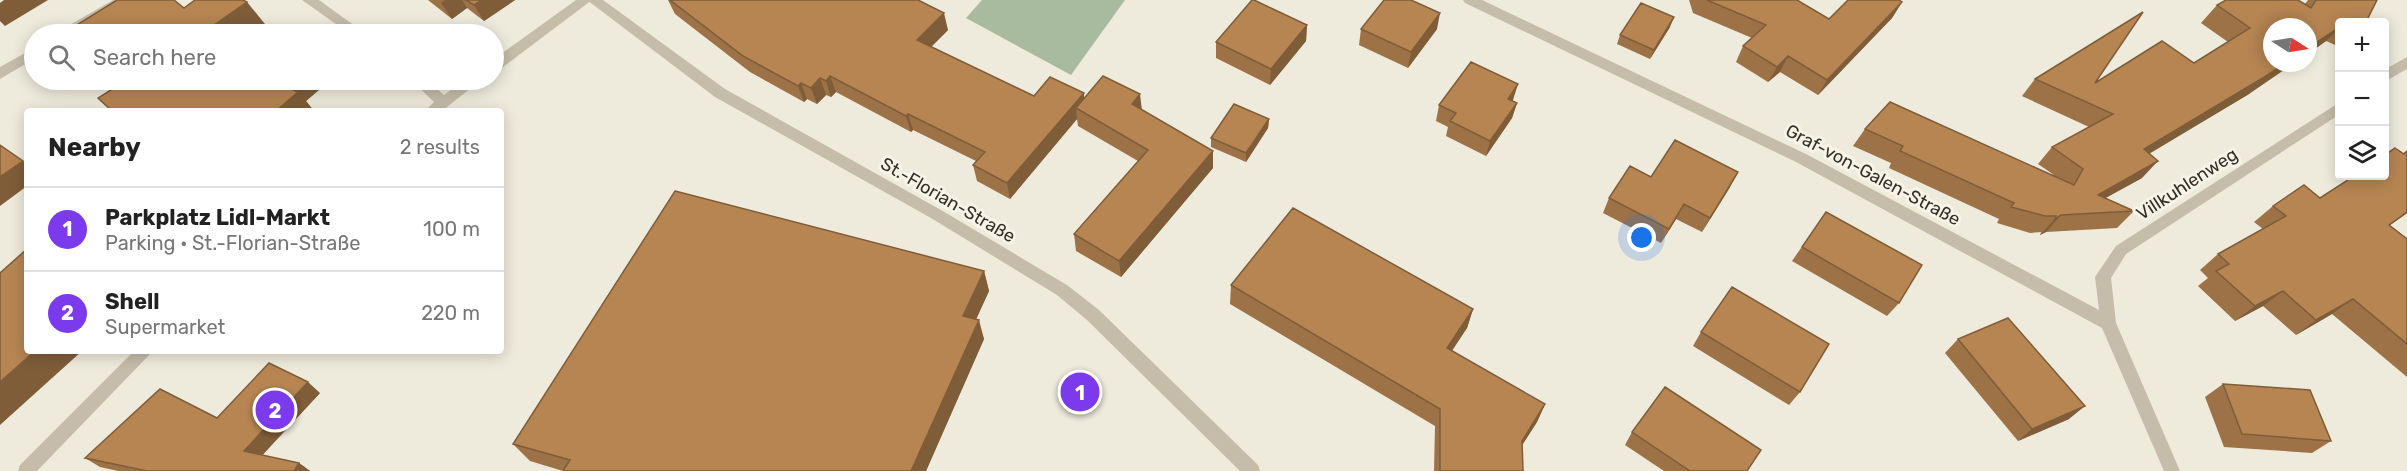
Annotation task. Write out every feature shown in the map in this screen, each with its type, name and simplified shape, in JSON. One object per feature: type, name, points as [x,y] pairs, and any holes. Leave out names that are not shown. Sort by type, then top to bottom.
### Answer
[{"type":"street","points":[[83,24],[124,0]]},
{"type":"street","points":[[309,0],[344,24]]},
{"type":"street","points":[[504,59],[585,0]]},
{"type":"street","name":"St.-Florian-Straße","points":[[594,0],[720,93],[936,214],[1062,290],[1093,315],[1252,471]]},
{"type":"street","name":"Graf-von-Galen-Straße","points":[[1470,0],[1794,154],[2108,323]]},
{"type":"street","points":[[0,74],[24,59]]},
{"type":"street","points":[[2389,74],[2407,62]]},
{"type":"street","points":[[425,90],[437,106],[460,90]]},
{"type":"street","name":"Villkuhlenweg","points":[[2108,323],[2103,277],[2121,250],[2335,110]]},
{"type":"street","points":[[2108,323],[2172,471]]},
{"type":"street","points":[[26,471],[142,354]]},
{"type":"green space","points":[[982,0],[1125,0],[1071,75],[966,18]]},
{"type":"building","points":[[117,0],[174,0],[184,8],[195,0],[243,0],[247,2],[215,24],[78,24]]},
{"type":"building","points":[[466,0],[482,0],[474,5]]},
{"type":"building","points":[[670,0],[918,0],[944,13],[917,40],[1034,96],[1050,77],[1084,93],[1007,183],[973,165],[985,152],[908,114],[906,116],[830,76],[826,81],[820,78],[811,88],[801,83],[798,86],[743,56]]},
{"type":"building","points":[[1252,0],[1307,25],[1271,69],[1216,42]]},
{"type":"building","points":[[1384,0],[1411,0],[1440,13],[1411,52],[1361,29]]},
{"type":"building","points":[[1707,0],[1797,0],[1829,19],[1848,0],[1899,0],[1902,2],[1827,80],[1788,56],[1777,67],[1743,46],[1766,25]]},
{"type":"building","points":[[2226,0],[2298,0],[2311,8],[2316,0],[2377,0],[2368,18],[2335,18],[2335,30],[2317,42],[2317,18],[2263,18],[2263,72],[2272,72],[2144,149],[2158,161],[2098,195],[2134,211],[2061,215],[2055,219],[2056,216],[2045,216],[2011,207],[2014,203],[1900,151],[1903,146],[1865,129],[1890,102],[2074,185],[2083,169],[2052,147],[2113,114],[2035,79],[2143,12],[2095,83],[2162,41],[2194,63],[2250,28],[2217,5]]},
{"type":"building","points":[[1641,3],[1674,17],[1654,50],[1620,35]]},
{"type":"building","points":[[1471,62],[1518,84],[1508,99],[1517,103],[1490,141],[1450,121],[1456,113],[1439,105]]},
{"type":"building","points":[[1103,76],[1140,94],[1132,104],[1213,151],[1119,261],[1074,234],[1148,150],[1076,108]]},
{"type":"building","points":[[111,90],[293,90],[298,92],[279,108],[109,108],[98,98]]},
{"type":"building","points":[[1234,104],[1269,119],[1246,153],[1211,138]]},
{"type":"building","points":[[1675,140],[1738,172],[1710,218],[1684,204],[1669,229],[1609,198],[1630,166],[1651,177]]},
{"type":"building","points":[[0,145],[23,161],[0,177]]},
{"type":"building","points":[[2395,148],[2404,154],[2407,151],[2407,212],[2389,225],[2407,239],[2407,344],[2353,299],[2316,320],[2283,291],[2255,306],[2216,271],[2229,264],[2218,254],[2286,216],[2273,206],[2304,185],[2320,198],[2348,180],[2389,180],[2389,152]]},
{"type":"building","points":[[675,191],[984,271],[963,316],[979,320],[911,471],[563,471],[570,460],[513,444]]},
{"type":"building","points":[[1293,208],[1473,309],[1447,348],[1545,404],[1522,441],[1523,471],[1440,471],[1440,409],[1231,285]]},
{"type":"building","points":[[1826,212],[1922,265],[1899,303],[1802,247]]},
{"type":"building","points":[[24,252],[24,354],[32,354],[0,382],[0,273]]},
{"type":"building","points":[[1732,287],[1829,344],[1800,392],[1701,332]]},
{"type":"building","points":[[2008,318],[2085,406],[2032,429],[1958,339]]},
{"type":"building","points":[[269,363],[308,382],[244,451],[299,463],[294,471],[147,471],[85,458],[160,389],[217,418]]},
{"type":"building","points":[[2223,384],[2310,390],[2331,441],[2242,434]]},
{"type":"building","points":[[1665,387],[1761,450],[1747,471],[1690,471],[1632,432]]},
{"type":"place","name":"Parkplatz Lidl-Markt","points":[[1080,392]]},
{"type":"place","name":"Shell","points":[[275,410]]}]
